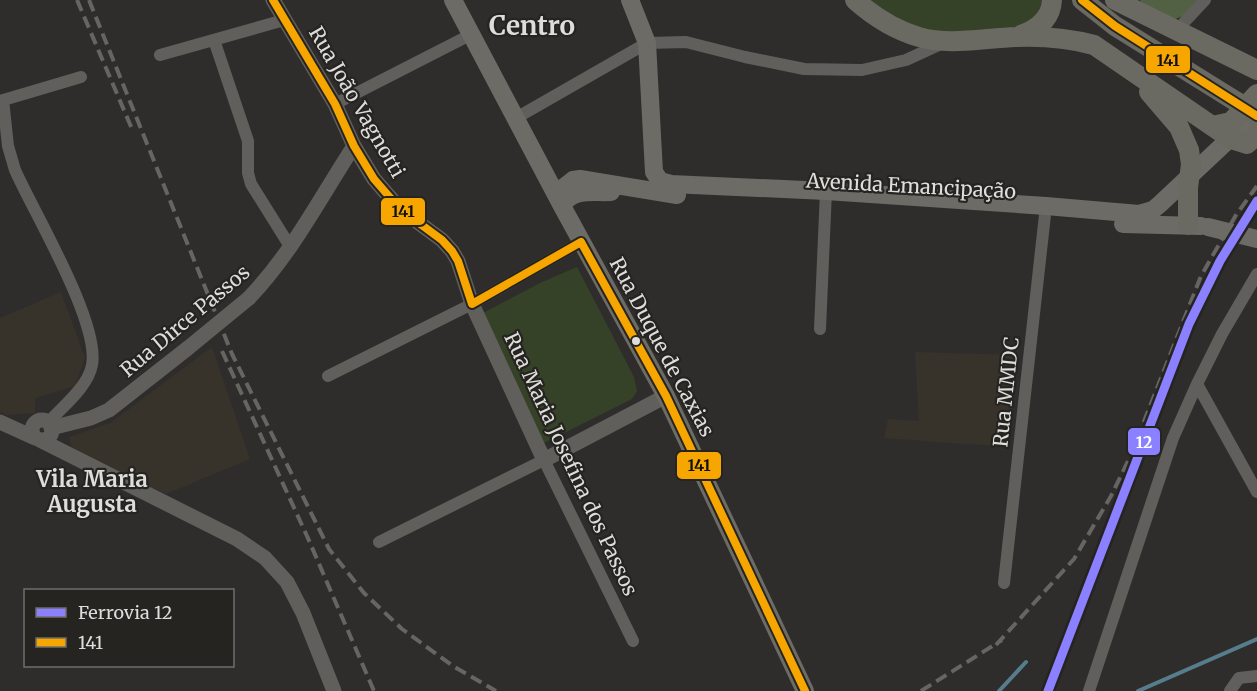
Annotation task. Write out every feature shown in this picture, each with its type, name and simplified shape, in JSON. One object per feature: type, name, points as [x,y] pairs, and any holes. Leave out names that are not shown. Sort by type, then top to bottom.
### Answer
[{"type":"main road","name":"Rua Duque de Caxias","points":[[453,0],[581,242],[666,396],[805,691]]},
{"type":"main road","points":[[601,181],[644,182],[654,172],[647,43],[630,0]]},
{"type":"main road","points":[[855,0],[881,20],[920,38],[948,41],[1016,37],[1062,38],[1094,45],[1212,126],[1245,139]]},
{"type":"main road","points":[[1016,37],[1034,30],[1043,23],[1048,16],[1052,0]]},
{"type":"main road","points":[[1082,0],[1115,26],[1257,114],[1245,139],[1190,176]]},
{"type":"main road","points":[[1115,0],[1257,70]]},
{"type":"main road","points":[[1134,74],[1179,127],[1184,137],[1191,164],[1188,188],[1188,225]]},
{"type":"main road","points":[[1212,126],[1231,122],[1257,94]]},
{"type":"main road","name":"Avenida Emancipação","points":[[654,172],[660,181],[670,184],[826,198]]},
{"type":"main road","points":[[546,175],[564,187],[561,198],[562,206]]},
{"type":"main road","name":"Avenida Emancipação","points":[[564,187],[573,180],[601,181],[650,192],[826,198],[1139,214],[1153,210],[1190,176]]},
{"type":"main road","points":[[562,206],[566,199],[575,194],[650,192]]},
{"type":"main road","name":"Avenida Emancipação","points":[[1046,211],[1127,224],[1208,227],[1257,239]]},
{"type":"street","name":"Rua João Vagnotti","points":[[273,0],[335,104],[354,146],[374,178],[385,194],[400,209],[442,240],[452,251],[458,261],[472,304]]},
{"type":"street","points":[[1176,32],[1205,0]]},
{"type":"street","points":[[160,55],[284,20]]},
{"type":"street","points":[[335,104],[470,34]]},
{"type":"street","points":[[214,40],[248,141],[248,173],[251,184],[291,248]]},
{"type":"street","points":[[516,118],[647,43],[686,42],[804,69],[862,70],[906,60],[948,41]]},
{"type":"street","points":[[43,431],[84,384],[92,365],[92,343],[85,316],[15,170],[8,146],[2,100],[81,77]]},
{"type":"street","name":"Rua Dirce Passos","points":[[43,431],[91,418],[109,410],[249,298],[273,273],[291,248],[354,146]]},
{"type":"street","points":[[820,329],[826,198]]},
{"type":"street","name":"Rua MMDC","points":[[1004,583],[1046,211]]},
{"type":"street","points":[[328,376],[472,304],[581,242]]},
{"type":"street","points":[[1089,691],[1173,438],[1222,334],[1257,274]]},
{"type":"street","name":"Rua Maria Josefina dos Passos","points":[[472,304],[544,460],[633,641]]},
{"type":"street","points":[[1197,384],[1257,492]]},
{"type":"street","points":[[379,542],[666,396]]},
{"type":"street","points":[[1,422],[43,431],[69,455],[237,539],[265,558],[287,582],[303,613],[334,691]]},
{"type":"street","points":[[1230,691],[1239,678],[1257,676]]},
{"type":"shaded area","points":[[61,292],[85,358],[75,386],[35,398],[35,413],[7,415],[0,412],[0,318]]},
{"type":"shaded area","points":[[212,347],[250,459],[166,494],[72,449],[69,437],[110,423]]},
{"type":"shaded area","points":[[915,352],[1019,355],[1008,447],[884,438],[888,419],[919,421]]},
{"type":"green space","points":[[870,0],[1043,0],[1035,19],[1016,31],[940,37],[905,27]]},
{"type":"green space","points":[[1140,0],[1197,0],[1183,16],[1173,20],[1141,3]]},
{"type":"green space","points":[[577,267],[634,377],[637,391],[632,399],[542,444],[483,313],[540,283]]},
{"type":"waterway","points":[[1138,691],[1257,639]]},
{"type":"waterway","points":[[999,691],[1026,662]]},
{"type":"railway","points":[[77,0],[132,129]]},
{"type":"railway","points":[[89,0],[232,354],[329,549],[364,593],[402,629],[453,666],[496,691]]},
{"type":"railway","points":[[996,645],[1074,559],[1111,496],[1130,457],[1201,276],[1236,215],[1257,186]]},
{"type":"railway","points":[[222,351],[307,536],[374,691]]},
{"type":"railway","points":[[921,691],[1002,640]]},
{"type":"rail line","name":"12","points":[[1048,691],[1189,324],[1220,261],[1257,201]]},
{"type":"transit line","name":"141","points":[[273,0],[335,104],[354,146],[374,179],[400,209],[442,240],[452,251],[458,261],[472,304],[581,242],[666,396],[805,691]]},
{"type":"transit line","name":"141","points":[[1082,0],[1115,26],[1257,116]]},
{"type":"district","name":"Centro","points":[[532,26]]},
{"type":"district","name":"Vila Maria Augusta","points":[[92,492]]}]
